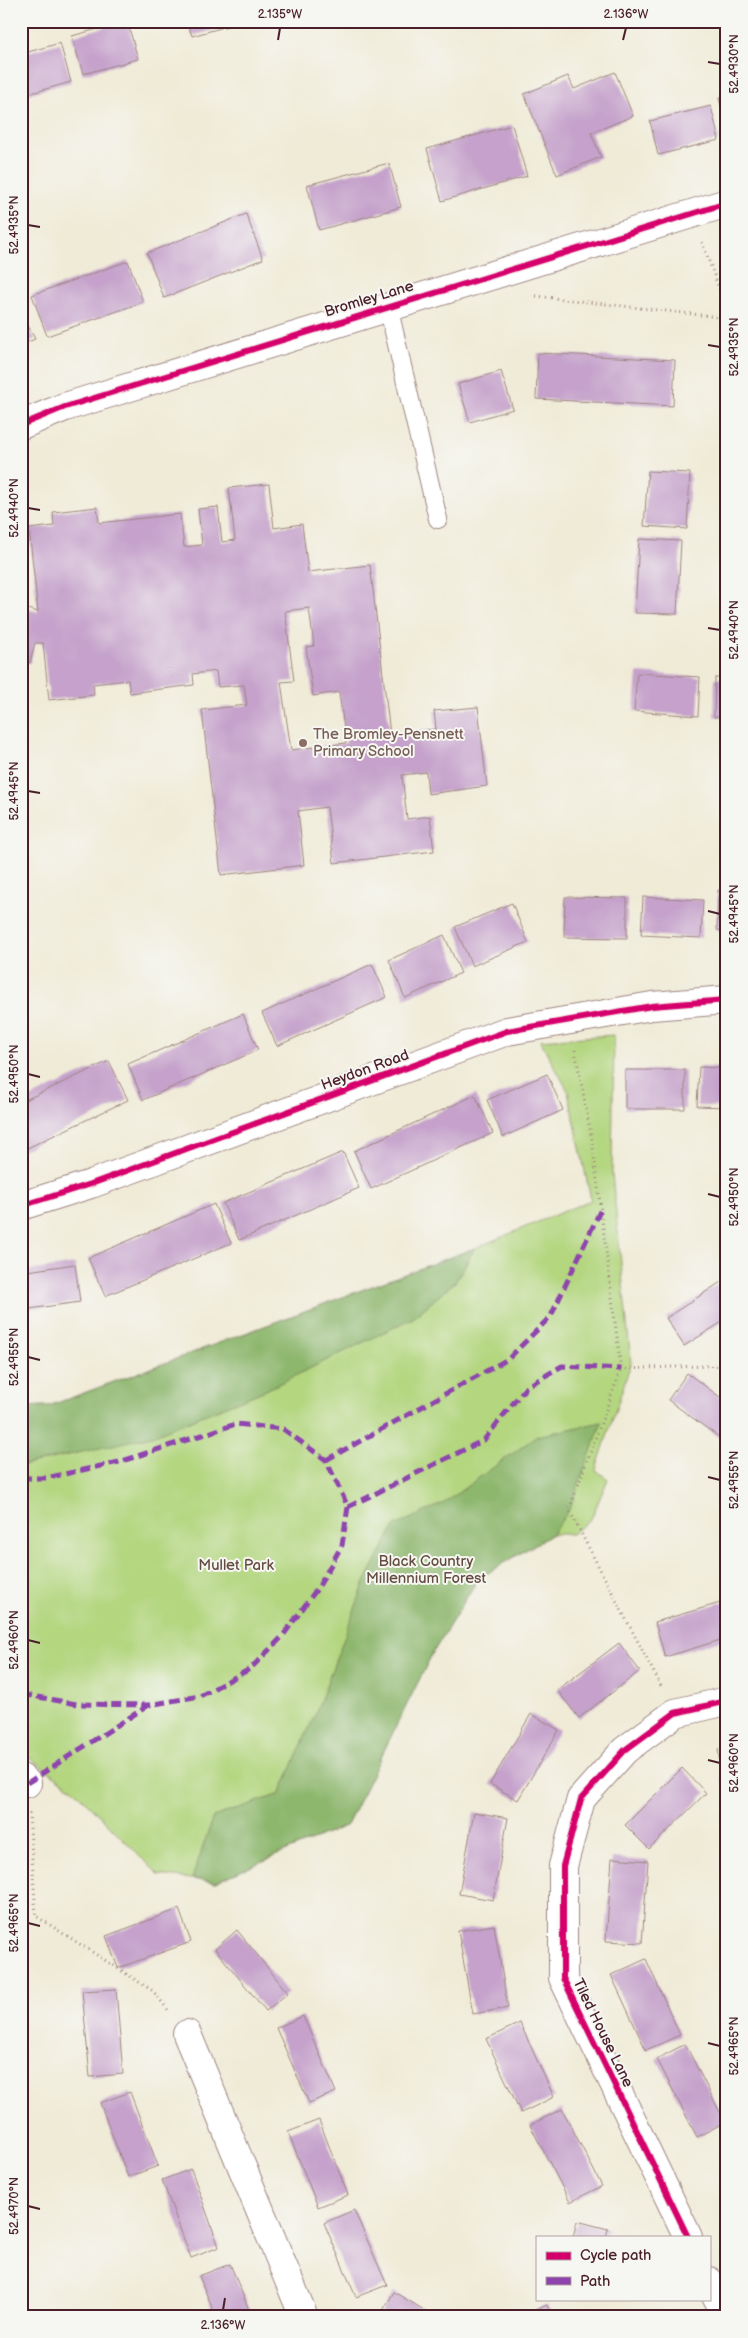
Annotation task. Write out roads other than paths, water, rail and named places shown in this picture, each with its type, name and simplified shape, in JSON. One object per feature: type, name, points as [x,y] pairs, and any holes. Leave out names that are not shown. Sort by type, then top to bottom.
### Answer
[{"type":"street","name":"Bromley Lane","points":[[21,425],[65,407],[727,203]]},
{"type":"street","name":"Heydon Road","points":[[21,1206],[91,1184],[507,1031],[652,1006],[727,1000]]},
{"type":"street","name":"Tiled House Lane","points":[[688,2236],[563,1978],[563,1866],[581,1799],[625,1750],[675,1713],[727,1701]]},
{"type":"street","points":[[186,2034],[304,2317]]},
{"type":"street","points":[[710,2283],[727,2317]]},
{"type":"lane","points":[[388,306],[438,519]]},
{"type":"place","name":"The Bromley-Pensnett Primary School","points":[[303,743]]},
{"type":"park label","name":"Mullet Park","points":[[236,1565]]},
{"type":"park label","name":"Black Country Millennium Forest","points":[[426,1570]]}]
